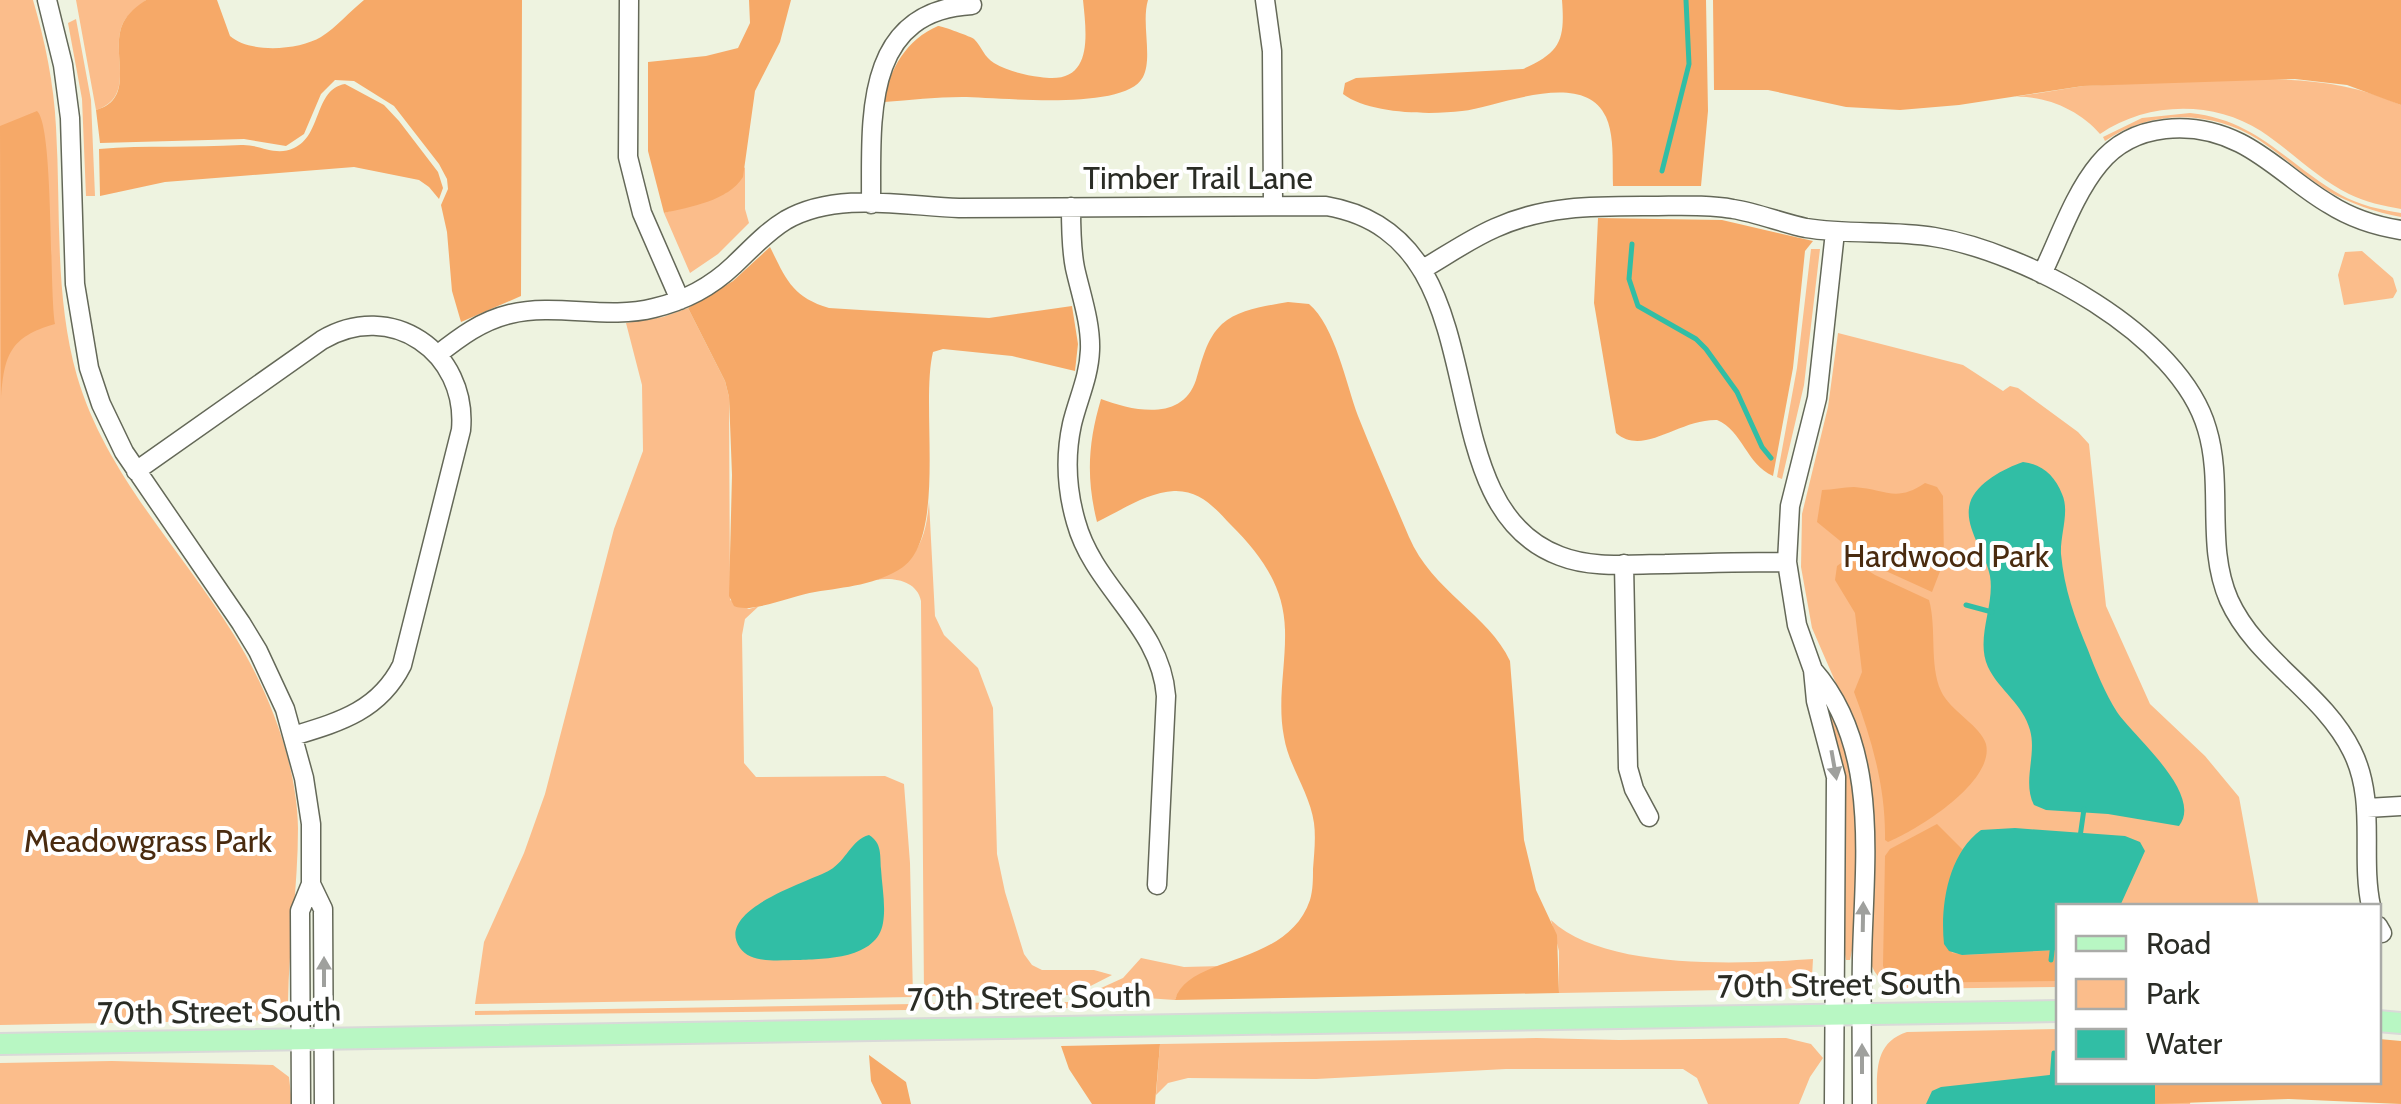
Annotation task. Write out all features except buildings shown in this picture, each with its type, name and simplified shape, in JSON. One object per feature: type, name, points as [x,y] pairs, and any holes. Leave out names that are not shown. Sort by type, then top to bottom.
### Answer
[{"type":"main road","name":"70th Street South","points":[[0,1044],[2056,1011]]},
{"type":"street","points":[[46,0],[63,64],[70,118],[78,320],[96,390],[136,471],[258,650],[293,736],[310,810],[311,884],[300,911],[300,1104]]},
{"type":"street","points":[[629,0],[628,157],[642,213],[680,300]]},
{"type":"street","points":[[1266,0],[1272,51],[1273,204]]},
{"type":"street","points":[[871,204],[873,102],[883,64],[899,40],[922,20],[972,5]]},
{"type":"street","points":[[2042,274],[2100,162],[2126,142],[2164,129],[2192,129],[2234,140],[2332,206],[2374,224],[2401,230]]},
{"type":"street","name":"Timber Trail Lane","points":[[437,355],[473,329],[510,314],[628,312],[680,300],[718,279],[771,231],[794,216],[831,206],[1326,206],[1361,216],[1394,237],[1423,269],[1441,313],[1486,472],[1502,508],[1522,533],[1556,555],[1583,562],[1787,562]]},
{"type":"street","points":[[1423,269],[1498,226],[1548,211],[1585,206],[1720,208],[1834,232],[1945,239],[1991,252],[2078,293],[2157,353],[2187,386],[2202,414],[2211,442],[2216,550],[2230,603],[2253,636],[2314,698],[2342,733],[2362,775],[2372,904]]},
{"type":"street","points":[[1071,207],[1074,263],[1090,348],[1086,380],[1070,435],[1069,488],[1089,557],[1147,636],[1163,673],[1166,702],[1158,885]]},
{"type":"street","points":[[1834,232],[1817,398],[1790,506],[1787,562],[1796,625],[1813,670],[1816,700],[1836,776],[1834,1104]]},
{"type":"street","points":[[136,471],[333,334],[362,326],[386,327],[416,337],[450,372],[458,392],[461,430],[402,665],[369,707],[343,721],[293,736]]},
{"type":"street","points":[[1624,564],[1628,768],[1649,817]]},
{"type":"street","points":[[1813,670],[1833,693],[1848,729],[1862,790],[1862,1104]]},
{"type":"street","points":[[2367,808],[2401,806]]},
{"type":"street","points":[[311,884],[323,910],[324,1104]]},
{"type":"green space","name":"Meadowgrass Park","points":[[0,0],[33,0],[45,47],[55,111],[65,315],[77,376],[90,412],[125,479],[234,635],[269,703],[286,752],[296,803],[298,850],[288,1002],[283,1015],[275,1020],[0,1025]]},
{"type":"green space","points":[[76,0],[146,0],[123,23],[116,95],[96,110]]},
{"type":"green space","points":[[76,19],[91,100],[95,196],[86,196],[82,99],[68,23]]},
{"type":"green space","points":[[2197,80],[2326,83],[2401,105],[2401,209],[2349,194],[2261,131],[2222,114],[2159,111],[2118,123],[2100,134],[2061,106],[2014,97],[2083,86]]},
{"type":"green space","points":[[2190,113],[2235,124],[2270,145],[2341,195],[2370,207],[2401,213],[2401,217],[2363,207],[2337,196],[2259,140],[2222,123],[2182,117],[2162,119],[2142,123],[2105,141],[2103,137],[2142,118]]},
{"type":"green space","points":[[745,167],[749,223],[718,254],[690,273],[664,213],[726,193]]},
{"type":"green space","points":[[1811,249],[1820,249],[1804,385],[1782,479],[1777,477],[1797,368]]},
{"type":"green space","points":[[2362,251],[2393,278],[2397,291],[2393,298],[2344,305],[2338,275],[2345,252]]},
{"type":"green space","points":[[688,308],[725,381],[729,397],[730,600],[749,609],[759,606],[745,619],[742,635],[744,763],[756,777],[885,776],[904,784],[913,997],[475,1004],[484,942],[524,853],[545,794],[614,529],[643,451],[642,385],[626,323]]},
{"type":"green space","name":"Hardwood Park","points":[[1838,333],[1963,365],[2003,391],[2010,386],[2018,388],[2089,444],[2106,606],[2150,704],[2205,756],[2239,797],[2259,904],[2056,904],[2056,987],[1900,989],[1877,976],[1870,961],[1872,823],[1845,704],[1812,628],[1801,567],[1802,514],[1828,407]]},
{"type":"green space","points":[[929,501],[935,616],[944,635],[978,668],[993,708],[997,854],[1024,954],[1042,970],[1094,970],[1112,975],[1073,995],[924,996],[921,601],[915,589],[904,582],[876,580],[900,567],[916,550],[925,529]]},
{"type":"green space","points":[[1828,697],[1847,758],[1855,817],[1854,941],[1850,960],[1846,960],[1843,943],[1843,790],[1824,700]]},
{"type":"green space","points":[[1551,920],[1575,937],[1639,956],[1714,962],[1813,959],[1812,977],[1800,986],[1786,989],[1559,993],[1559,951]]},
{"type":"green space","points":[[1141,958],[1184,967],[1222,966],[1188,982],[1175,1000],[1088,994],[1123,978]]},
{"type":"green space","points":[[1077,1002],[1128,1007],[928,1010],[924,1003]]},
{"type":"green space","points":[[913,1004],[909,1010],[475,1015],[475,1011]]},
{"type":"green space","points":[[2056,1029],[2056,1084],[2193,1084],[2190,1104],[1877,1104],[1879,1061],[1888,1044],[1907,1032]]},
{"type":"green space","points":[[1786,1038],[1811,1044],[1823,1058],[1799,1104],[1708,1104],[1697,1078],[1683,1069],[1506,1069],[1316,1079],[1188,1078],[1168,1083],[1156,1095],[1160,1044]]},
{"type":"green space","points":[[0,1063],[273,1065],[289,1077],[292,1104],[0,1104]]},
{"type":"shaded area","points":[[146,0],[217,0],[230,36],[250,46],[275,48],[321,37],[364,0],[522,0],[521,296],[461,322],[452,291],[441,205],[448,189],[447,179],[394,106],[354,81],[335,80],[321,94],[304,134],[286,146],[244,139],[100,143],[96,110],[116,95],[123,23]]},
{"type":"shaded area","points":[[749,0],[791,0],[780,42],[755,91],[743,177],[718,197],[664,213],[648,151],[648,62],[738,48],[750,23]]},
{"type":"shaded area","points":[[1083,0],[1148,0],[1146,69],[1132,88],[1087,99],[952,97],[884,102],[901,56],[917,39],[938,26],[974,39],[991,61],[1010,70],[1040,77],[1070,74],[1083,56]]},
{"type":"shaded area","points":[[1562,0],[1706,0],[1708,111],[1701,186],[1613,186],[1609,125],[1595,103],[1579,95],[1539,94],[1462,111],[1434,113],[1368,106],[1343,94],[1345,83],[1356,78],[1523,69],[1546,57],[1558,43],[1563,25]]},
{"type":"shaded area","points":[[1713,0],[2401,0],[2401,105],[2347,85],[2295,79],[2083,86],[1900,110],[1846,107],[1768,90],[1714,90]]},
{"type":"shaded area","points":[[345,84],[384,105],[399,121],[438,172],[443,188],[439,199],[419,180],[354,167],[165,182],[100,196],[99,149],[241,145],[287,150],[303,142],[328,94]]},
{"type":"shaded area","points":[[37,111],[49,175],[55,324],[28,335],[12,350],[4,371],[1,400],[0,126]]},
{"type":"shaded area","points":[[1598,218],[1722,220],[1813,241],[1805,251],[1793,368],[1773,476],[1717,420],[1638,441],[1616,433],[1594,303]]},
{"type":"shaded area","points":[[770,247],[798,292],[816,304],[989,318],[1072,306],[1078,344],[1075,371],[1012,356],[943,349],[933,352],[928,499],[916,551],[903,567],[872,582],[742,608],[734,606],[729,596],[729,397],[725,381],[688,308],[733,281]]},
{"type":"shaded area","points":[[1288,302],[1309,304],[1326,326],[1364,431],[1419,556],[1489,630],[1510,661],[1524,840],[1536,890],[1557,935],[1559,993],[1175,1000],[1184,985],[1198,975],[1281,938],[1298,922],[1310,900],[1314,823],[1290,759],[1281,710],[1284,614],[1269,572],[1252,548],[1219,512],[1192,494],[1174,491],[1154,495],[1097,522],[1090,475],[1093,431],[1101,399],[1155,410],[1180,402],[1196,380],[1208,343],[1222,324],[1245,312]]},
{"type":"shaded area","points":[[1925,483],[1937,487],[1943,496],[1944,561],[1932,592],[1866,562],[1817,522],[1822,490],[1854,487],[1898,494]]},
{"type":"shaded area","points":[[1848,558],[1929,600],[1937,681],[1951,705],[1986,744],[1986,759],[1967,789],[1934,816],[1888,842],[1877,765],[1854,692],[1862,672],[1855,613],[1835,580],[1837,566]]},
{"type":"shaded area","points":[[1937,824],[1963,850],[1945,901],[1945,928],[1952,953],[2056,950],[2056,981],[1901,983],[1887,975],[1883,966],[1885,856],[1890,849]]},
{"type":"shaded area","points":[[2381,1039],[2401,1041],[2401,1104],[2289,1099],[2155,1104],[2155,1084],[2381,1084]]},
{"type":"shaded area","points":[[1160,1044],[1155,1104],[1092,1104],[1069,1069],[1061,1046]]},
{"type":"shaded area","points":[[869,1055],[906,1082],[911,1104],[882,1104],[871,1081]]},
{"type":"water","points":[[2023,462],[2047,472],[2062,494],[2065,508],[2061,554],[2075,615],[2113,705],[2175,782],[2184,813],[2179,826],[2108,814],[2046,810],[2034,805],[2029,787],[2030,730],[2022,712],[1988,667],[1985,656],[1990,576],[1972,531],[1969,512],[1973,496],[1985,483]]},
{"type":"water","points":[[2015,828],[2125,836],[2140,842],[2145,851],[2121,904],[2056,904],[2056,950],[1962,955],[1949,951],[1944,944],[1945,898],[1961,853],[1981,830]]},
{"type":"water","points":[[869,835],[880,850],[884,910],[879,935],[871,944],[848,955],[798,960],[758,959],[740,948],[735,934],[740,921],[752,909],[830,870]]},
{"type":"water","points":[[2056,1074],[2056,1084],[2155,1084],[2155,1104],[1926,1104],[1932,1091]]},
{"type":"waterway","points":[[1662,171],[1689,64],[1686,0]]},
{"type":"waterway","points":[[1632,244],[1629,279],[1638,306],[1696,339],[1706,349],[1737,392],[1771,458]]},
{"type":"waterway","points":[[1966,605],[1992,612]]},
{"type":"waterway","points":[[2080,837],[2084,809]]},
{"type":"waterway","points":[[2051,960],[2053,944]]},
{"type":"waterway","points":[[2052,1080],[2054,1053]]}]
